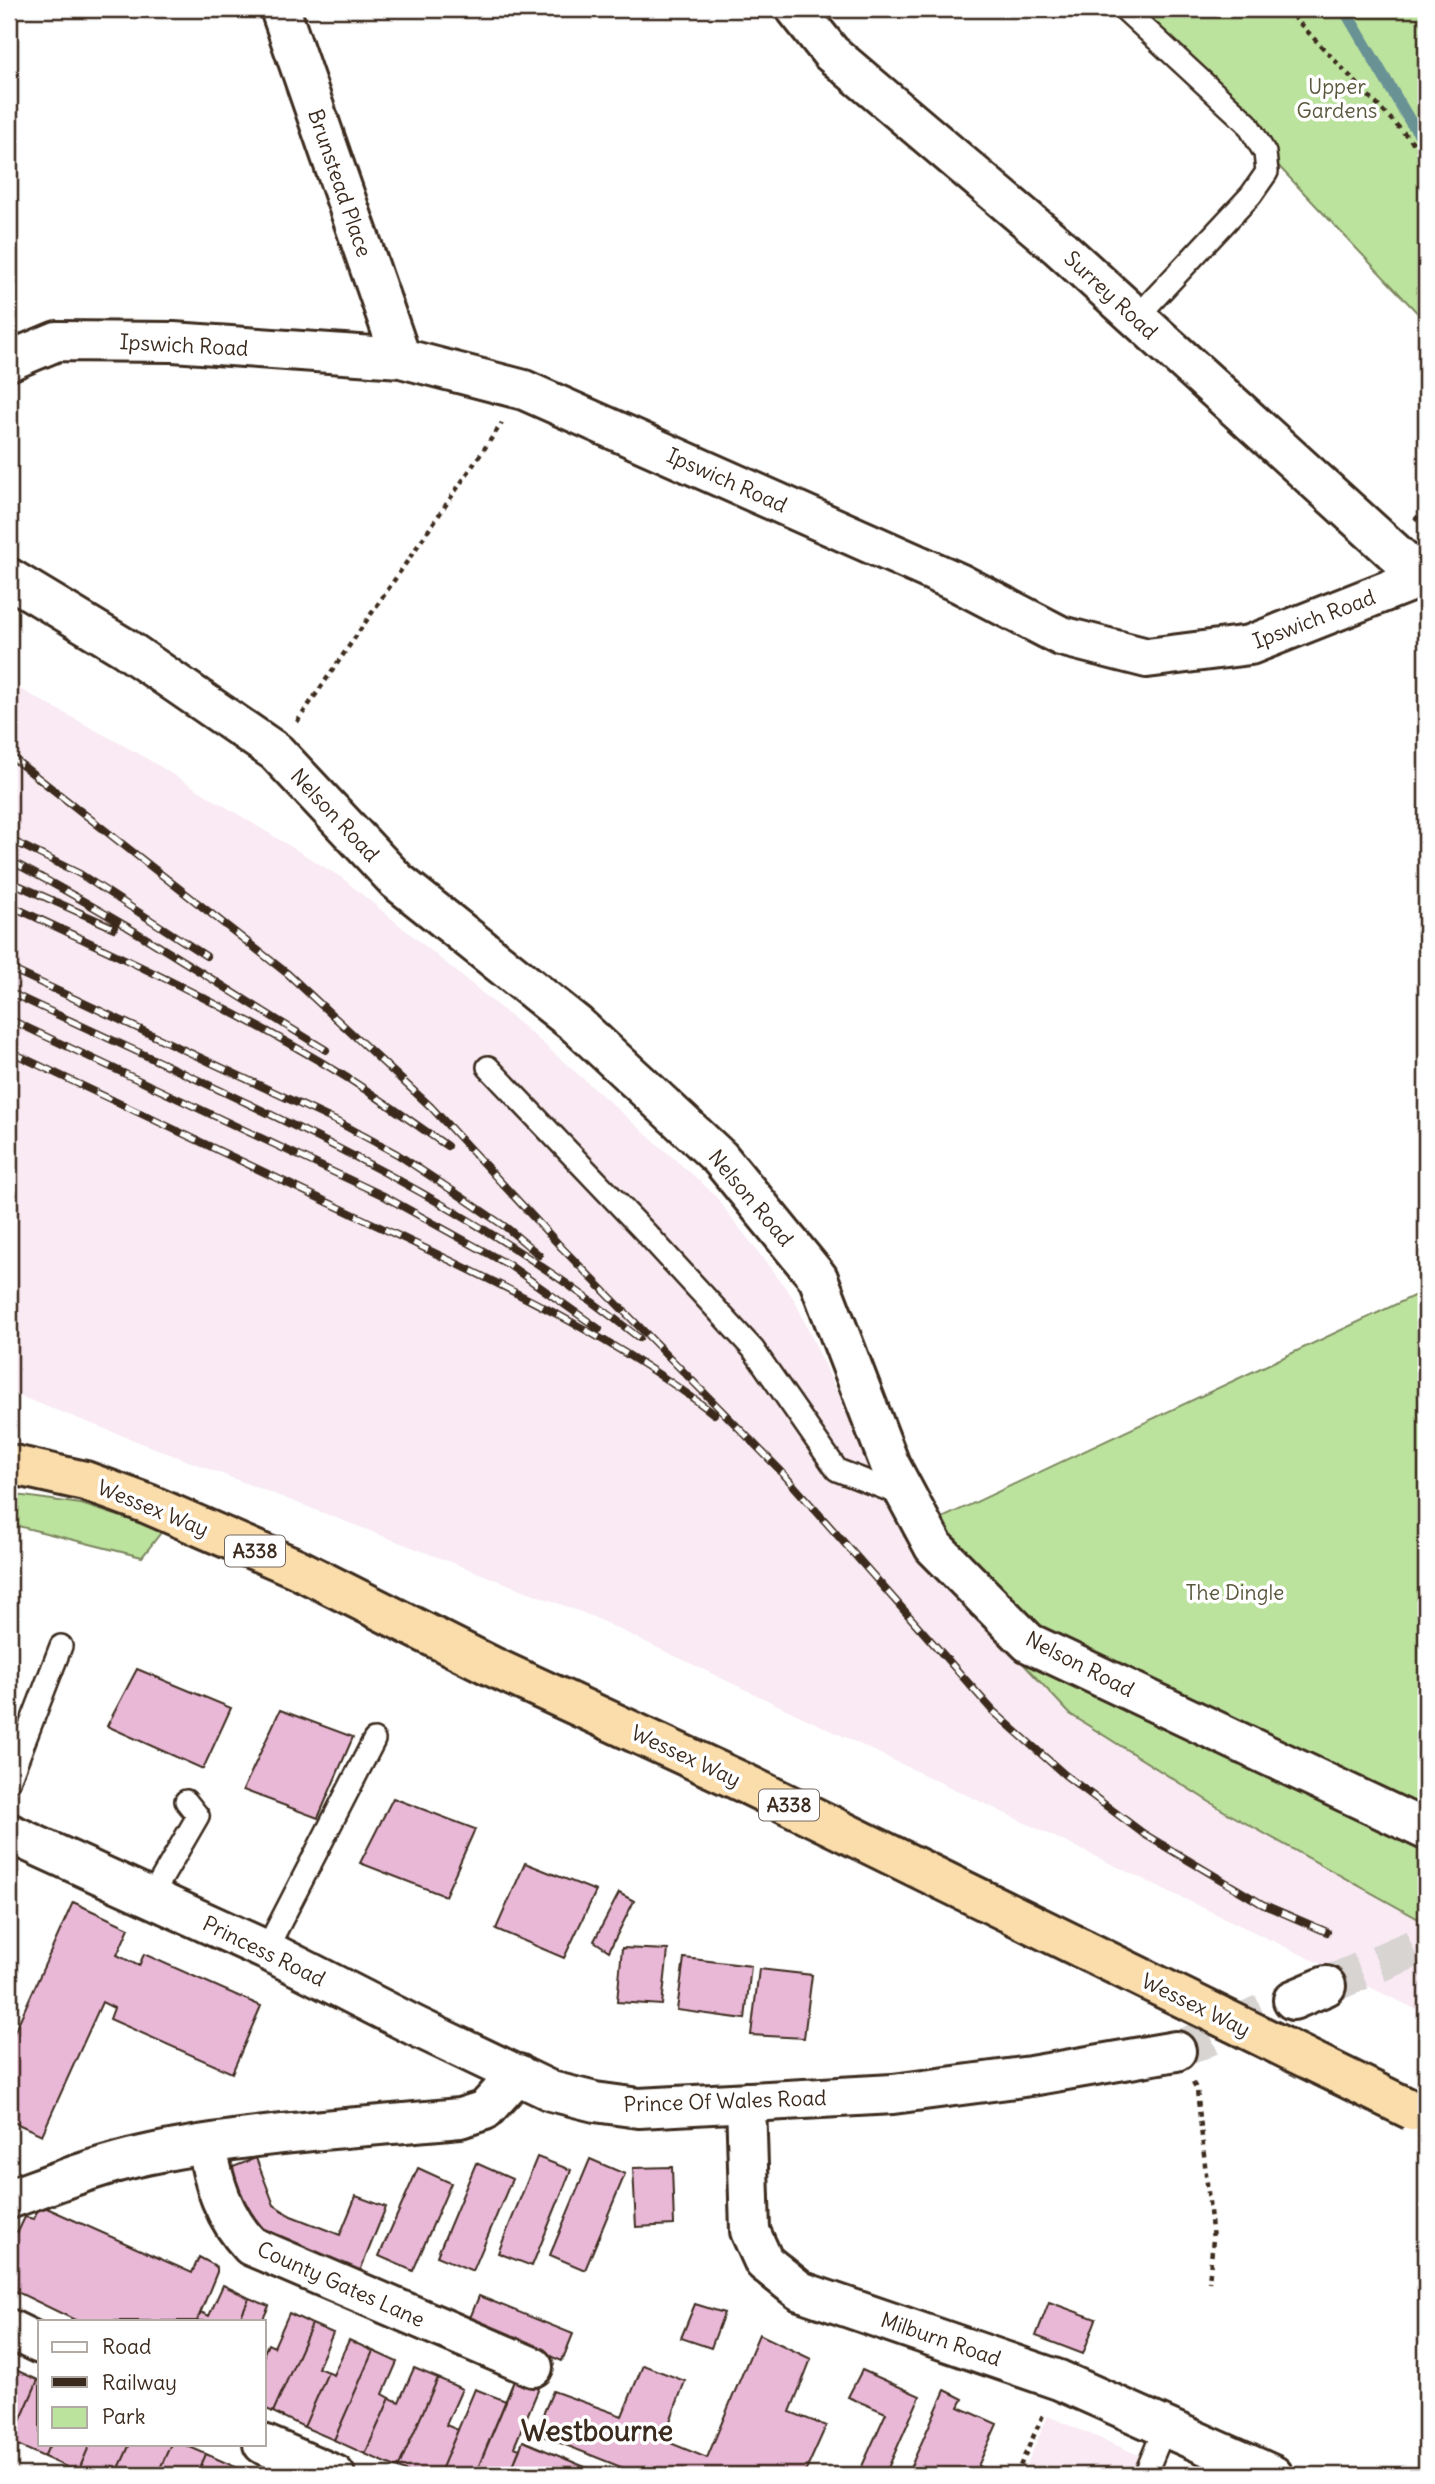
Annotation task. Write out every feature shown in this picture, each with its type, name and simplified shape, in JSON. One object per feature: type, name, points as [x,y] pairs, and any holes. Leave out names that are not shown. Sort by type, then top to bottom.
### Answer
[{"type":"highway","name":"Wessex Way","points":[[9,1464],[85,1481],[149,1504],[296,1568],[491,1666],[742,1782],[1419,2114]]},
{"type":"street","name":"Brunstead Place","points":[[280,9],[401,358]]},
{"type":"street","name":"Surrey Road","points":[[796,9],[831,53],[1058,246],[1424,579]]},
{"type":"street","name":"Ipswich Road","points":[[9,361],[57,341],[173,342],[401,358],[524,390],[959,583],[1061,636],[1147,658],[1250,646],[1424,579]]},
{"type":"street","name":"Nelson Road","points":[[9,578],[125,648],[276,752],[397,881],[577,1025],[720,1158],[818,1278],[890,1465],[934,1548],[1029,1643],[1426,1830]]},
{"type":"street","name":"Princess Road","points":[[9,1833],[266,1950],[415,2026],[518,2074]]},
{"type":"street","name":"Prince Of Wales Road","points":[[518,2074],[551,2091],[595,2102],[639,2108],[893,2094],[1031,2076],[1176,2051]]},
{"type":"street","points":[[9,2199],[95,2168],[146,2155],[272,2136],[460,2118],[485,2110],[518,2074]]},
{"type":"street","name":"Milburn Road","points":[[746,2102],[750,2231],[764,2262],[800,2291],[1059,2379],[1273,2475]]},
{"type":"street","name":"County Gates Lane","points":[[206,2145],[212,2177],[236,2230],[251,2246],[533,2367]]},
{"type":"street","points":[[9,2329],[38,2343]]},
{"type":"street","points":[[271,2455],[335,2475]]},
{"type":"lane","points":[[1124,9],[1247,123],[1265,153],[1267,172],[1251,195],[1136,318]]},
{"type":"lane","points":[[488,1067],[753,1349],[837,1470],[907,1497]]},
{"type":"lane","points":[[9,1781],[61,1646]]},
{"type":"lane","points":[[266,1950],[374,1740]]},
{"type":"lane","points":[[152,1897],[198,1816],[186,1801]]},
{"type":"lane","points":[[1145,2475],[1165,2427]]},
{"type":"path","points":[[1286,9],[1426,156]]},
{"type":"path","points":[[276,752],[524,390]]},
{"type":"path","points":[[1176,2051],[1197,2090],[1213,2239],[1209,2281]]},
{"type":"path","points":[[1016,2475],[1059,2379]]},
{"type":"shaded area","points":[[9,683],[141,755],[342,878],[531,1033],[712,1192],[794,1299],[904,1536],[1070,1714],[1224,1811],[1426,1923],[1426,2014],[591,1616],[9,1392]]},
{"type":"shaded area","points":[[1048,2416],[1185,2475],[1022,2475]]},
{"type":"green space","name":"Upper Gardens","points":[[1139,9],[1426,9],[1426,322],[1148,28]]},
{"type":"green space","name":"The Dingle","points":[[1426,1290],[1426,1923],[1224,1811],[1070,1714],[904,1536]]},
{"type":"green space","points":[[9,1494],[81,1504],[163,1530],[142,1557],[18,1526],[9,1527]]},
{"type":"building","points":[[137,1669],[231,1708],[203,1769],[107,1726]]},
{"type":"building","points":[[280,1710],[353,1737],[318,1818],[243,1790]]},
{"type":"building","points":[[393,1798],[475,1829],[445,1896],[360,1863]]},
{"type":"building","points":[[525,1863],[596,1891],[564,1958],[496,1929]]},
{"type":"building","points":[[619,1893],[634,1901],[609,1951],[594,1941]]},
{"type":"building","points":[[73,1902],[129,1928],[117,1955],[139,1966],[144,1954],[261,2006],[232,2073],[110,2019],[114,2008],[102,2002],[42,2135],[9,2120],[9,2044]]},
{"type":"building","points":[[622,1948],[668,1950],[662,2005],[617,2002]]},
{"type":"building","points":[[684,1958],[751,1966],[745,2019],[677,2010]]},
{"type":"building","points":[[759,1969],[812,1975],[804,2038],[751,2035]]},
{"type":"building","points":[[537,2157],[571,2170],[532,2266],[498,2253]]},
{"type":"building","points":[[256,2158],[274,2205],[291,2216],[340,2235],[356,2196],[386,2207],[358,2276],[248,2231],[223,2171]]},
{"type":"building","points":[[590,2159],[625,2174],[585,2270],[550,2255]]},
{"type":"building","points":[[476,2163],[512,2179],[473,2271],[437,2256]]},
{"type":"building","points":[[672,2167],[674,2225],[636,2227],[633,2168]]},
{"type":"building","points":[[418,2168],[451,2183],[413,2271],[379,2256]]},
{"type":"building","points":[[40,2205],[192,2273],[199,2257],[214,2265],[217,2272],[197,2320],[75,2320],[9,2288],[9,2228],[18,2232],[25,2217],[34,2219]]},
{"type":"building","points":[[223,2285],[249,2298],[239,2320],[197,2320],[201,2312],[209,2316]]},
{"type":"building","points":[[479,2296],[573,2334],[562,2361],[468,2323]]},
{"type":"building","points":[[249,2298],[269,2306],[262,2320],[239,2320]]},
{"type":"building","points":[[1049,2302],[1096,2319],[1083,2354],[1036,2336]]},
{"type":"building","points":[[695,2304],[724,2313],[711,2348],[681,2338]]},
{"type":"building","points":[[289,2313],[312,2324],[273,2412],[266,2409],[266,2348],[268,2344],[274,2347]]},
{"type":"building","points":[[312,2324],[333,2333],[318,2368],[328,2372],[304,2427],[273,2412]]},
{"type":"building","points":[[759,2334],[811,2359],[790,2412],[826,2426],[804,2475],[641,2475],[535,2433],[553,2391],[622,2416],[643,2365],[685,2381],[663,2440],[707,2458]]},
{"type":"building","points":[[349,2340],[373,2351],[334,2440],[304,2427],[328,2372],[333,2375]]},
{"type":"building","points":[[373,2351],[397,2362],[383,2394],[390,2398],[365,2454],[334,2440]]},
{"type":"building","points":[[9,2367],[38,2380],[11,2442],[9,2441]]},
{"type":"building","points":[[414,2368],[438,2378],[398,2468],[365,2454],[390,2398],[399,2402]]},
{"type":"building","points":[[862,2370],[920,2396],[885,2475],[858,2475],[886,2413],[848,2397]]},
{"type":"building","points":[[438,2378],[462,2389],[446,2425],[458,2430],[439,2475],[416,2475],[398,2468]]},
{"type":"building","points":[[515,2378],[539,2388],[514,2447],[520,2449],[509,2475],[475,2475]]},
{"type":"building","points":[[38,2380],[38,2446],[49,2446],[44,2457],[11,2442]]},
{"type":"building","points":[[475,2389],[506,2401],[475,2475],[439,2475]]},
{"type":"building","points":[[945,2390],[963,2399],[959,2407],[997,2424],[978,2466],[998,2475],[907,2475]]},
{"type":"building","points":[[523,2441],[604,2475],[509,2475]]},
{"type":"building","points":[[49,2446],[89,2446],[78,2472],[44,2457]]},
{"type":"building","points":[[89,2446],[129,2446],[116,2475],[86,2475],[78,2472]]},
{"type":"building","points":[[129,2446],[170,2446],[157,2475],[116,2475]]},
{"type":"building","points":[[170,2446],[188,2446],[206,2454],[197,2475],[157,2475]]},
{"type":"building","points":[[206,2454],[240,2469],[237,2475],[197,2475]]},
{"type":"waterway","points":[[1344,9],[1410,121],[1426,142]]},
{"type":"tunnel","points":[[1326,1986],[1426,1943]]},
{"type":"tunnel","points":[[1176,2051],[1293,2000]]},
{"type":"railway","points":[[9,755],[288,974],[431,1107],[562,1248],[779,1469],[993,1711],[1065,1775],[1144,1834],[1262,1904],[1327,1932]]},
{"type":"railway","points":[[9,839],[80,874],[206,956]]},
{"type":"railway","points":[[9,860],[130,928],[326,1050]]},
{"type":"railway","points":[[9,881],[114,928]]},
{"type":"railway","points":[[9,905],[260,1027],[354,1082],[447,1146]]},
{"type":"railway","points":[[9,968],[340,1123],[397,1154],[453,1191],[507,1228],[539,1255]]},
{"type":"railway","points":[[9,992],[254,1106],[414,1189],[492,1234],[567,1284],[639,1338]]},
{"type":"railway","points":[[9,1019],[382,1195],[509,1265],[599,1329]]},
{"type":"railway","points":[[9,1051],[554,1312],[637,1360],[714,1414]]},
{"type":"district","name":"Westbourne","points":[[597,2431]]}]
